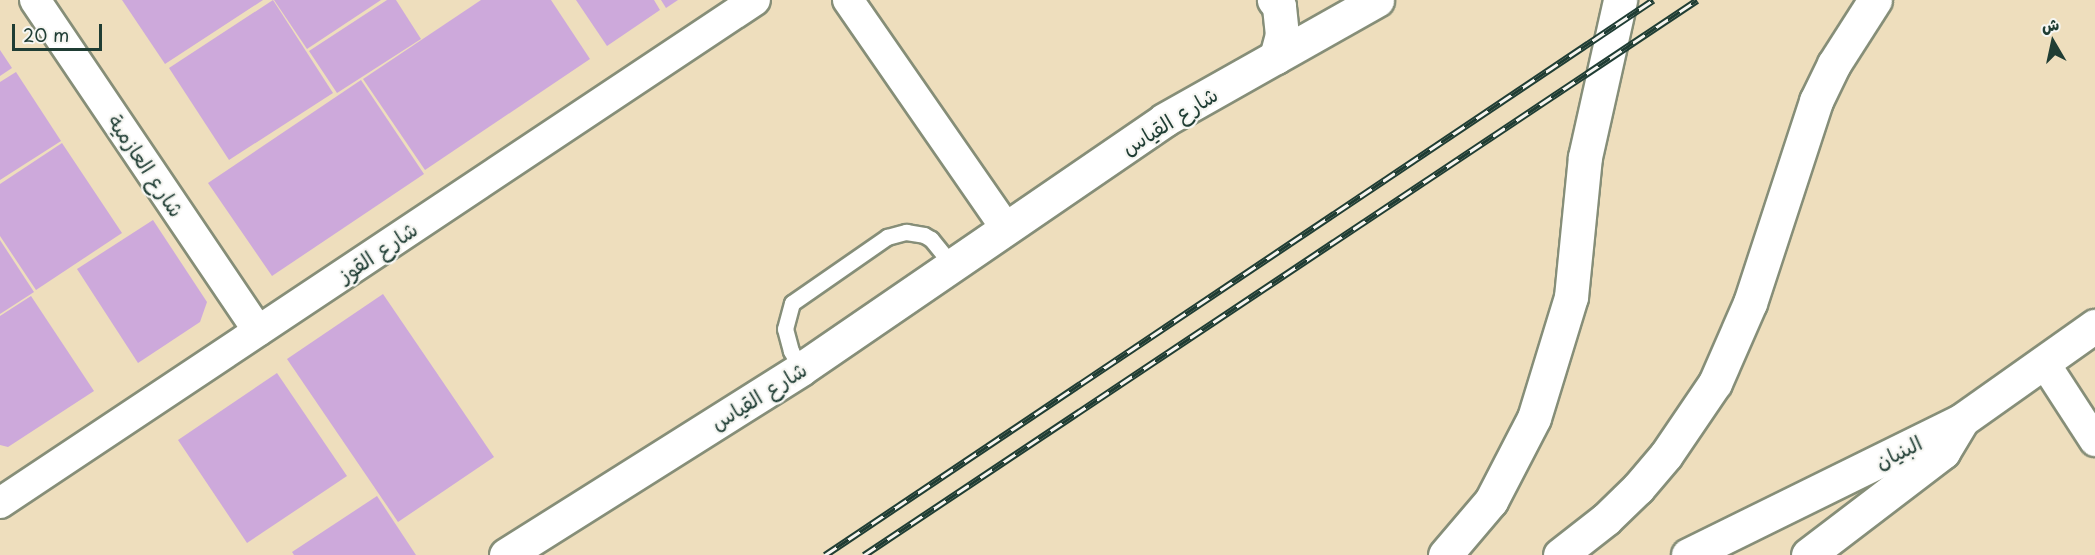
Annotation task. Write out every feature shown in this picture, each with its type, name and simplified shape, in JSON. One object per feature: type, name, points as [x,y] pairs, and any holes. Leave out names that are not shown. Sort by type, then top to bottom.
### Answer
[{"type":"street","name":"شارع العازمية","points":[[35,0],[258,331]]},
{"type":"street","name":"شارع القوز","points":[[0,503],[755,0]]},
{"type":"street","points":[[848,0],[1005,227]]},
{"type":"street","points":[[1274,0],[1279,6],[1282,35],[1276,57]]},
{"type":"street","name":"شارع القياس","points":[[506,555],[801,369],[1164,120],[1377,0]]},
{"type":"street","points":[[1445,555],[1491,501],[1534,418],[1571,297],[1585,157],[1620,0]]},
{"type":"street","points":[[1560,555],[1606,519],[1638,488],[1666,455],[1715,383],[1750,303],[1816,101],[1845,46],[1875,0]]},
{"type":"street","name":"البنيان","points":[[1688,555],[1962,420],[2045,364],[2095,326]]},
{"type":"street","points":[[2045,364],[2095,441]]},
{"type":"street","points":[[1808,555],[1943,452],[1962,420]]},
{"type":"lane","points":[[801,369],[791,351],[785,329],[792,303],[887,237],[906,232],[924,235],[932,239],[952,266]]},
{"type":"building","points":[[122,0],[263,0],[165,64]]},
{"type":"building","points":[[273,0],[333,93],[229,160],[169,68]]},
{"type":"building","points":[[274,0],[381,0],[307,49]]},
{"type":"building","points":[[387,0],[396,0],[421,39],[337,93],[309,51]]},
{"type":"building","points":[[481,0],[551,0],[590,59],[425,170],[363,79]]},
{"type":"building","points":[[576,0],[654,0],[660,10],[607,46]]},
{"type":"building","points":[[661,0],[678,0],[666,8]]},
{"type":"building","points":[[0,50],[12,68],[0,76]]},
{"type":"building","points":[[16,72],[61,141],[0,180],[0,82]]},
{"type":"building","points":[[361,80],[424,174],[272,276],[208,183]]},
{"type":"building","points":[[62,143],[122,233],[36,290],[0,236],[0,184]]},
{"type":"building","points":[[153,220],[207,302],[200,322],[138,363],[77,269]]},
{"type":"building","points":[[0,240],[34,292],[0,314]]},
{"type":"building","points":[[383,294],[494,457],[398,522],[287,359]]},
{"type":"building","points":[[31,296],[94,391],[8,447],[0,445],[0,316]]},
{"type":"building","points":[[277,373],[347,476],[247,543],[178,440]]},
{"type":"building","points":[[377,496],[416,555],[294,555],[292,552]]},
{"type":"railway","points":[[825,555],[1653,0]]},
{"type":"railway","points":[[864,555],[1697,0]]}]
